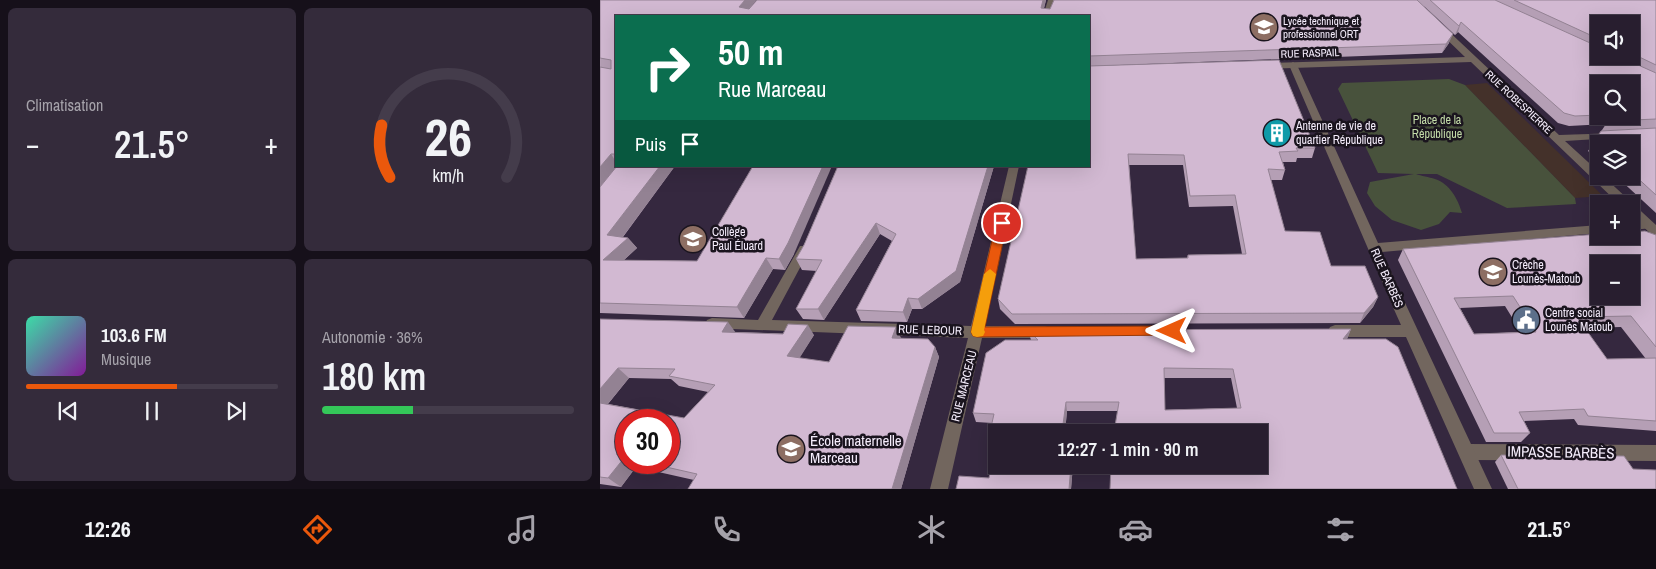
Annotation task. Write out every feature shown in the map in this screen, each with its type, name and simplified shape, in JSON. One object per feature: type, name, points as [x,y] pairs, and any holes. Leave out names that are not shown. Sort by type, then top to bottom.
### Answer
[{"type":"street","points":[[1048,15],[1052,0]]},
{"type":"street","name":"RUE ROBESPIERRE","points":[[1430,19],[1617,195]]},
{"type":"street","name":"RUE RASPAIL","points":[[1257,66],[1473,59]]},
{"type":"street","name":"RUE BARBÈS","points":[[1293,65],[1483,489]]},
{"type":"street","points":[[1557,138],[1590,137]]},
{"type":"street","name":"RUE MARCEAU","points":[[939,489],[977,332],[1014,167]]},
{"type":"street","points":[[1640,217],[1652,228]]},
{"type":"street","points":[[1374,248],[1590,230]]},
{"type":"street","points":[[762,325],[802,255],[809,237]]},
{"type":"street","name":"RUE LEBOUR","points":[[695,323],[977,332],[1057,332]]},
{"type":"street","points":[[1316,331],[1411,330]]},
{"type":"street","name":"IMPASSE BARBÈS","points":[[1467,452],[1656,453]]},
{"type":"shaded area","points":[[1487,83],[1602,195],[1575,198],[1465,85]]},
{"type":"green space","name":"Place de la République","points":[[1449,79],[1465,85],[1575,198],[1576,204],[1507,208],[1437,174],[1416,174],[1445,184],[1456,197],[1462,213],[1450,212],[1439,224],[1421,230],[1392,220],[1375,206],[1367,193],[1370,182],[1414,174],[1378,173],[1338,89],[1342,83]]},
{"type":"building","points":[[600,0],[745,0],[739,7],[749,9],[757,0],[1043,0],[1041,8],[1050,9],[1054,0],[1417,0],[1453,34],[1446,44],[1090,56],[1090,15],[615,15],[615,154],[611,154],[600,167],[600,67],[611,69],[611,60],[600,58]]},
{"type":"building","points":[[1430,0],[1495,0],[1590,43],[1590,65],[1638,65],[1656,73],[1656,119],[1640,120],[1640,75],[1590,75],[1590,115],[1575,116],[1564,113],[1461,22],[1459,26]]},
{"type":"building","points":[[1514,0],[1656,0],[1656,65],[1640,57],[1640,15],[1590,15],[1590,35]]},
{"type":"building","points":[[1279,60],[1315,148],[1296,148],[1298,151],[1279,152],[1285,170],[1268,169],[1285,231],[1320,232],[1331,266],[1365,266],[1378,297],[1364,313],[1012,314],[998,299],[1028,167],[1090,167],[1090,66]],"holes":[[[1128,154],[1184,155],[1190,196],[1235,195],[1246,254],[1188,255],[1188,258],[1136,259]]]},
{"type":"building","points":[[1656,128],[1656,195],[1640,180],[1640,135],[1598,135],[1601,131]]},
{"type":"building","points":[[616,167],[659,167],[607,235],[628,238],[603,260],[697,261],[752,167],[823,167],[779,259],[766,258],[737,307],[600,303],[600,187]]},
{"type":"building","points":[[838,167],[988,167],[956,271],[918,299],[908,298],[903,312],[856,310],[896,234],[876,223],[818,309],[796,309],[822,260],[796,259],[804,245]]},
{"type":"building","points":[[1640,231],[1656,235],[1656,347],[1631,316],[1577,317],[1607,359],[1656,358],[1656,421],[1588,416],[1584,409],[1519,412],[1530,433],[1494,433],[1403,249],[1590,235],[1590,245],[1640,245]],"holes":[[[1513,296],[1536,332],[1474,334],[1454,298]]]},
{"type":"building","points":[[600,319],[728,322],[722,332],[783,334],[788,324],[808,325],[787,356],[829,362],[848,326],[896,327],[892,338],[928,339],[935,347],[892,489],[688,489],[697,474],[680,470],[680,417],[684,418],[715,385],[669,376],[675,369],[618,368],[600,389]]},
{"type":"building","points":[[1351,329],[1343,339],[1386,339],[1398,347],[1457,489],[1110,489],[1111,474],[1268,474],[1268,424],[1115,424],[1119,402],[1066,402],[1063,424],[992,424],[994,414],[973,413],[986,353],[1005,340],[1038,340],[1028,330]],"holes":[[[1164,368],[1233,369],[1241,408],[1165,410]]]},
{"type":"building","points":[[600,403],[634,409],[615,409],[615,469],[608,478],[600,477]]},
{"type":"building","points":[[1501,455],[1624,456],[1633,469],[1656,470],[1656,489],[1518,489]]},
{"type":"building","points":[[990,474],[1070,474],[1069,489],[956,489],[959,476],[989,478]]},
{"type":"slow traffic","points":[[979,332],[977,332],[990,274]]},
{"type":"place","name":"Lycée technique et professionnel ORT","points":[[1264,27]]},
{"type":"place","name":"Antenne de vie de quartier République","points":[[1277,133]]},
{"type":"place","name":"Collège Paul Éluard","points":[[693,239]]},
{"type":"place","name":"Crèche Lounès-Matoub","points":[[1493,272]]},
{"type":"place","name":"Centre social Lounès Matoub","points":[[1526,320]]},
{"type":"place","name":"École maternelle Marceau","points":[[791,449]]},
{"type":"route","points":[[1002,223],[977,332],[1172,331]]}]
